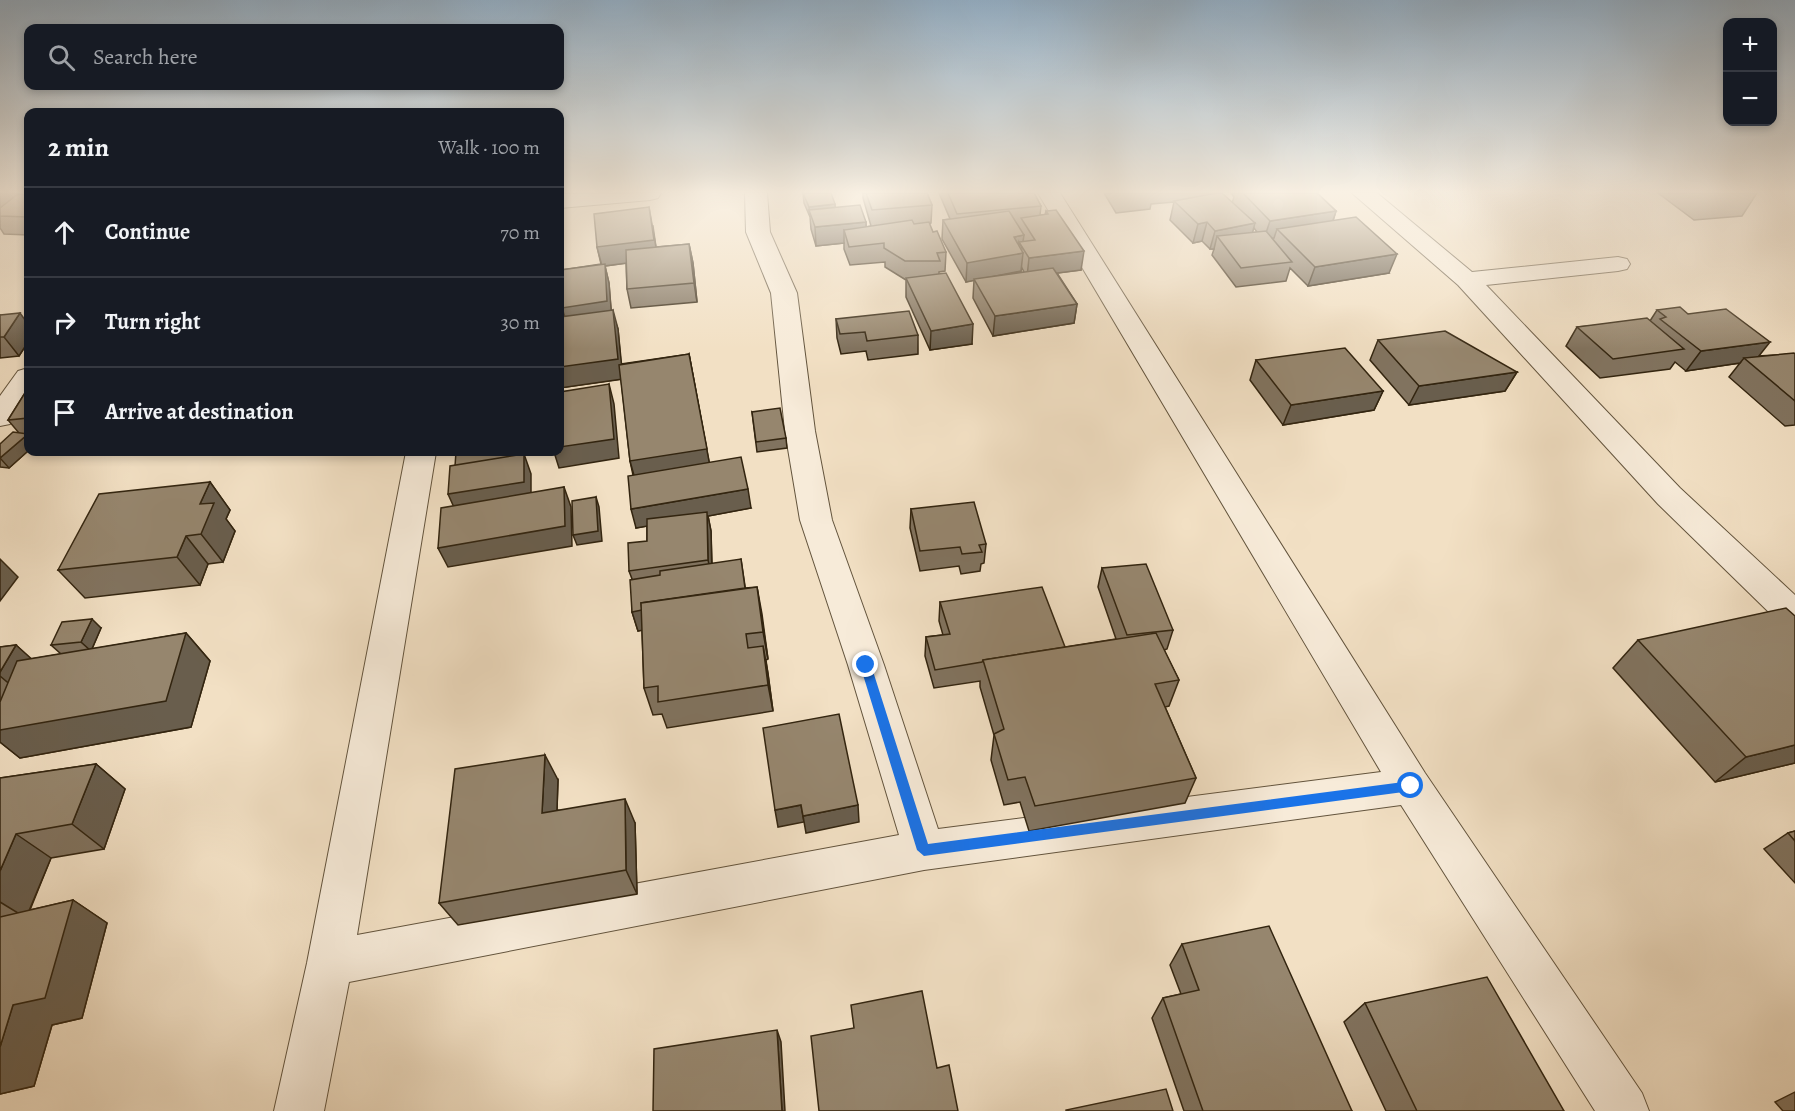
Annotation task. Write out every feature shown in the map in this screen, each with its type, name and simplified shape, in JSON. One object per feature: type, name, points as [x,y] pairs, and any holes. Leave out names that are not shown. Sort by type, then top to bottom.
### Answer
[{"type":"street","points":[[763,245],[784,293],[800,431],[816,520],[866,665],[924,850]]},
{"type":"street","points":[[1081,245],[1411,786],[1624,1111]]},
{"type":"street","points":[[1425,245],[1467,280],[1670,496],[1795,616]]},
{"type":"street","points":[[1467,280],[1618,264]]},
{"type":"street","points":[[0,417],[24,383]]},
{"type":"street","points":[[299,1111],[330,963],[420,456]]},
{"type":"street","points":[[330,963],[924,850],[1411,786]]},
{"type":"building","points":[[689,245],[694,283],[627,289],[626,250]]},
{"type":"building","points":[[884,245],[943,245],[946,252],[937,253],[940,261],[905,261],[884,248]]},
{"type":"building","points":[[957,245],[1018,245],[1023,253],[967,263]]},
{"type":"building","points":[[1021,245],[1080,245],[1084,251],[1029,258]]},
{"type":"building","points":[[1224,245],[1278,245],[1292,262],[1241,268]]},
{"type":"building","points":[[1293,245],[1387,245],[1397,254],[1315,267]]},
{"type":"building","points":[[605,264],[607,301],[564,308],[564,269]]},
{"type":"building","points":[[1053,268],[1077,304],[995,316],[974,279]]},
{"type":"building","points":[[946,273],[973,324],[931,331],[906,278]]},
{"type":"building","points":[[1680,307],[1688,314],[1726,309],[1770,342],[1701,351],[1660,319],[1666,317],[1657,310]]},
{"type":"building","points":[[613,310],[618,359],[564,366],[564,316]]},
{"type":"building","points":[[909,311],[918,335],[867,341],[865,332],[840,334],[836,319]]},
{"type":"building","points":[[20,313],[4,337],[0,337],[0,315]]},
{"type":"building","points":[[1647,318],[1684,349],[1613,359],[1577,327]]},
{"type":"building","points":[[1445,331],[1517,372],[1419,386],[1378,340]]},
{"type":"building","points":[[1345,348],[1383,391],[1291,405],[1256,360]]},
{"type":"building","points":[[1794,353],[1795,401],[1744,358]]},
{"type":"building","points":[[689,354],[707,449],[630,461],[619,365]]},
{"type":"building","points":[[609,384],[614,439],[564,446],[564,391]]},
{"type":"building","points":[[24,394],[24,418],[8,420]]},
{"type":"building","points":[[780,408],[786,438],[756,442],[752,412]]},
{"type":"building","points":[[13,432],[24,433],[24,437],[0,458],[0,444]]},
{"type":"building","points":[[456,456],[516,456],[455,466]]},
{"type":"building","points":[[524,456],[524,482],[448,494],[450,466]]},
{"type":"building","points":[[741,457],[748,489],[631,509],[628,476]]},
{"type":"building","points":[[210,482],[200,504],[214,503],[201,534],[186,536],[177,557],[58,570],[99,494]]},
{"type":"building","points":[[564,487],[565,526],[438,548],[441,508]]},
{"type":"building","points":[[596,497],[598,531],[573,535],[572,501]]},
{"type":"building","points":[[974,502],[986,544],[979,545],[982,552],[962,554],[960,547],[920,551],[911,509]]},
{"type":"building","points":[[707,512],[708,560],[629,571],[628,543],[647,541],[647,519]]},
{"type":"building","points":[[741,559],[745,588],[641,603],[642,610],[632,612],[630,580],[660,575],[660,571]]},
{"type":"building","points":[[1146,564],[1173,630],[1127,635],[1102,568]]},
{"type":"building","points":[[757,587],[763,632],[746,634],[748,648],[763,646],[768,685],[658,702],[658,686],[644,688],[641,603]]},
{"type":"building","points":[[1042,587],[1065,647],[935,670],[926,637],[950,634],[940,602]]},
{"type":"building","points":[[1786,608],[1795,616],[1795,745],[1746,757],[1638,640]]},
{"type":"building","points":[[92,619],[81,642],[51,645],[62,622]]},
{"type":"building","points":[[186,633],[166,701],[0,730],[0,702],[17,661]]},
{"type":"building","points":[[1156,633],[1179,680],[1155,684],[1196,778],[1035,806],[1025,777],[1008,780],[994,734],[1004,729],[983,660]]},
{"type":"building","points":[[16,645],[0,672],[0,647]]},
{"type":"building","points":[[839,714],[858,805],[803,816],[801,805],[775,810],[763,728]]},
{"type":"building","points":[[545,755],[542,813],[625,799],[626,870],[439,903],[455,769]]},
{"type":"building","points":[[96,764],[72,824],[16,834],[0,871],[0,778]]},
{"type":"building","points":[[1795,831],[1795,841],[1788,833]]},
{"type":"building","points":[[73,900],[45,998],[13,1005],[0,1047],[0,917]]},
{"type":"building","points":[[1269,926],[1352,1111],[1203,1111],[1163,998],[1199,990],[1182,944]]},
{"type":"building","points":[[1487,977],[1564,1111],[1417,1111],[1365,1003]]},
{"type":"building","points":[[922,991],[937,1068],[949,1065],[958,1111],[819,1111],[811,1036],[854,1028],[851,1005]]},
{"type":"building","points":[[777,1030],[782,1111],[653,1111],[654,1049]]},
{"type":"building","points":[[1166,1089],[1173,1111],[1066,1111],[1066,1110]]},
{"type":"route","points":[[866,665],[924,850],[1411,786]]}]
